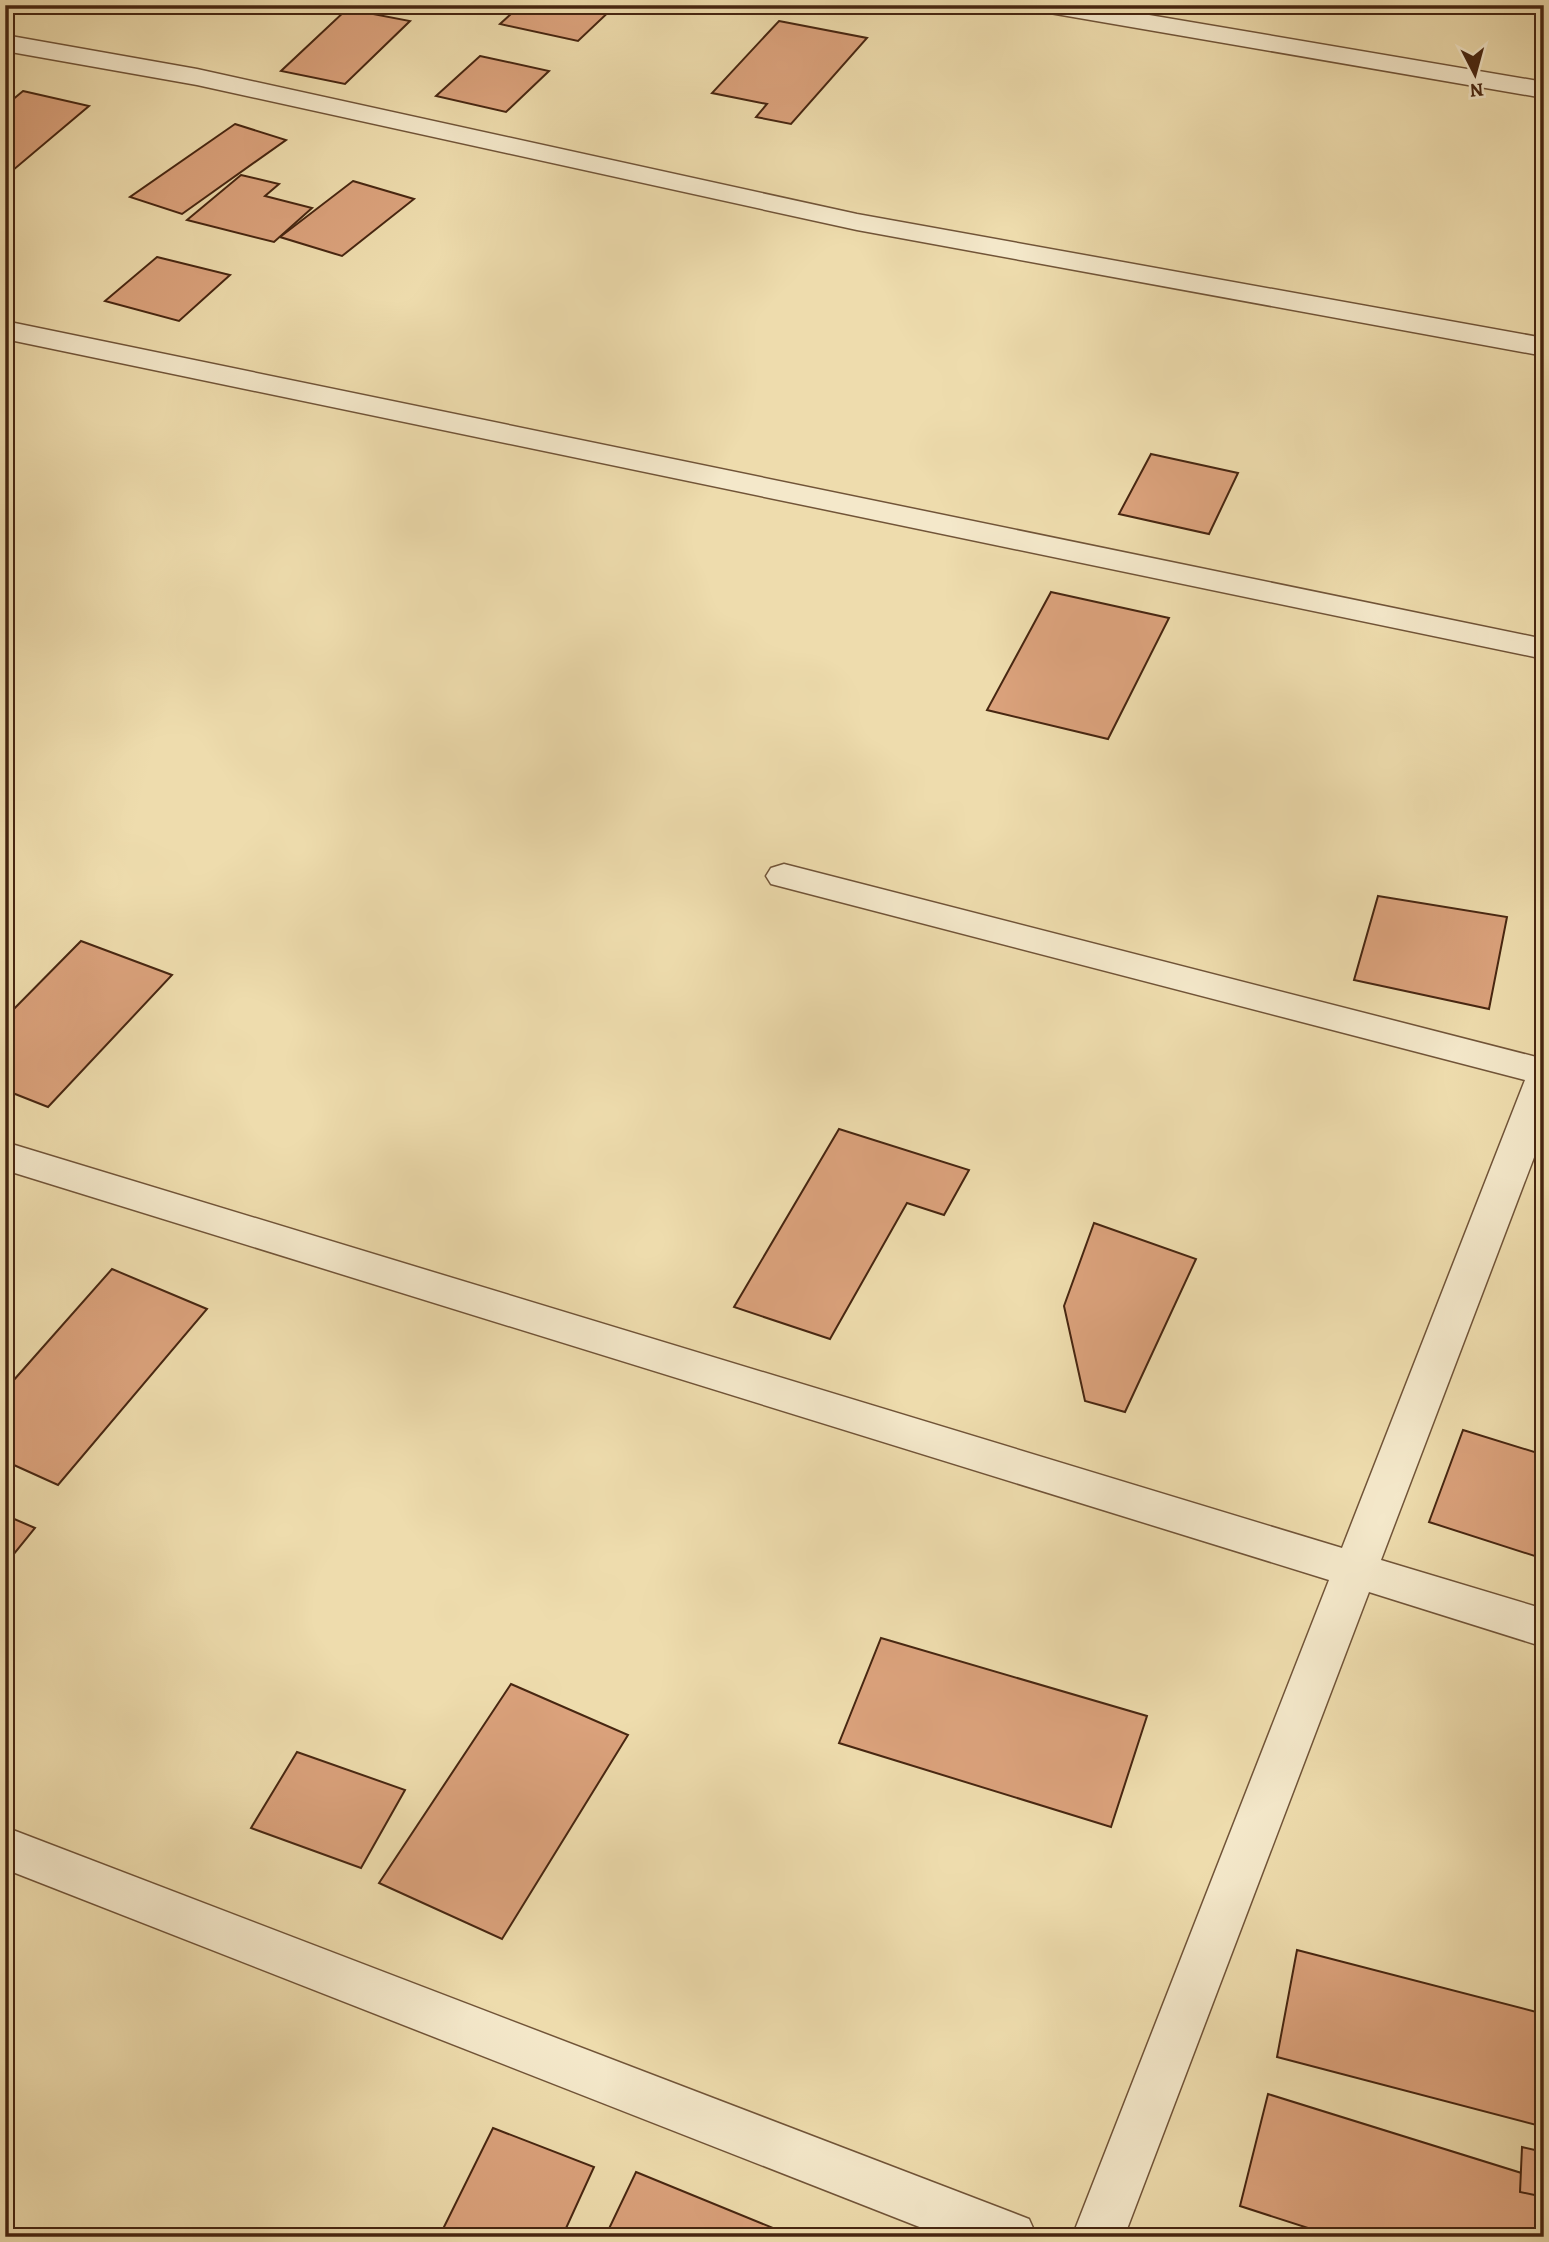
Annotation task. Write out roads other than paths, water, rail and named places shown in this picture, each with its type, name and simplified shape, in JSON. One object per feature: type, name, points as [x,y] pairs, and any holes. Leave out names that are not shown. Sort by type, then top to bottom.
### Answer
[{"type":"street","points":[[1044,5],[1544,90]]},
{"type":"street","points":[[5,43],[197,77],[857,222],[1544,347]]},
{"type":"street","points":[[5,330],[1544,649]]},
{"type":"street","points":[[784,876],[1544,1072]]},
{"type":"street","points":[[1098,2237],[1544,1080]]},
{"type":"street","points":[[5,1156],[1544,1628]]},
{"type":"street","points":[[5,1848],[1011,2237]]}]
